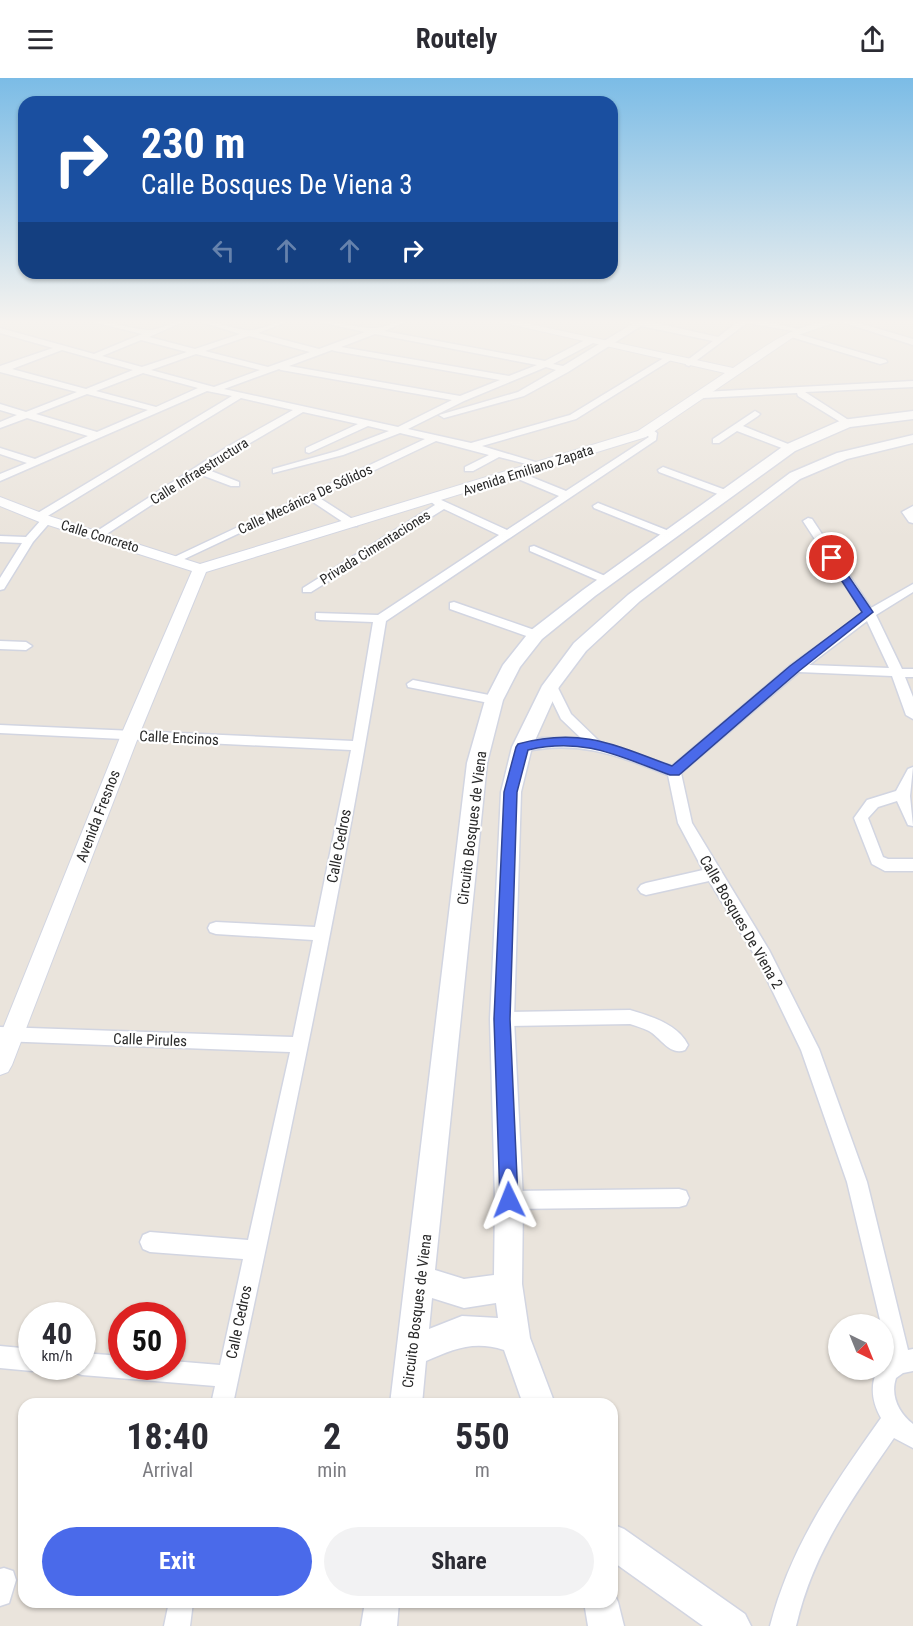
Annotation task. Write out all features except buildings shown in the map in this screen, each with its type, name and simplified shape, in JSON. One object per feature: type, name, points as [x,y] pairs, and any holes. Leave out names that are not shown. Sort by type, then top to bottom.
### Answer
[{"type":"main road","name":"Circuito Bosques de Viena","points":[[407,1398],[477,763],[494,700],[512,665],[536,635],[600,585],[790,448],[847,423],[913,415]]},
{"type":"main road","points":[[537,1398],[515,1338],[508,1284],[509,1200],[502,1019],[511,792],[522,747],[551,687],[580,646],[629,602],[795,476],[842,456],[913,439]]},
{"type":"main road","points":[[600,585],[611,597],[629,602]]},
{"type":"main road","points":[[421,1278],[450,1293],[468,1296],[508,1284]]},
{"type":"main road","points":[[412,1352],[461,1331],[474,1328],[488,1329],[515,1338]]},
{"type":"main road","points":[[618,1545],[733,1626]]},
{"type":"main road","points":[[379,1626],[381,1608]]},
{"type":"main road","points":[[602,1608],[606,1626]]},
{"type":"street","points":[[0,425],[78,393]]},
{"type":"street","points":[[93,393],[154,409]]},
{"type":"street","points":[[0,478],[154,409],[198,393]]},
{"type":"street","points":[[228,393],[471,446],[538,466]]},
{"type":"street","points":[[429,393],[461,399]]},
{"type":"street","points":[[276,471],[340,453],[400,430],[476,393]]},
{"type":"street","points":[[418,422],[522,393]]},
{"type":"street","points":[[471,446],[573,417],[612,393]]},
{"type":"street","name":"Avenida Emiliano Zapata","points":[[200,569],[353,524],[438,502],[647,430],[705,393]]},
{"type":"street","points":[[703,395],[737,393]]},
{"type":"street","points":[[801,394],[847,423]]},
{"type":"street","points":[[0,587],[43,518],[239,396]]},
{"type":"street","points":[[0,407],[96,435]]},
{"type":"street","name":"Calle Infraestructura","points":[[98,535],[199,470],[302,409]]},
{"type":"street","points":[[716,441],[755,414]]},
{"type":"street","points":[[309,450],[368,423]]},
{"type":"street","points":[[736,427],[790,448]]},
{"type":"street","points":[[320,616],[380,619],[653,438],[654,435],[647,430]]},
{"type":"street","name":"Calle Mecánica De Sólidos","points":[[174,560],[435,438]]},
{"type":"street","points":[[0,451],[35,462]]},
{"type":"street","points":[[469,469],[498,454]]},
{"type":"street","points":[[199,470],[235,484]]},
{"type":"street","points":[[663,470],[727,494]]},
{"type":"street","points":[[515,474],[567,495]]},
{"type":"street","points":[[310,496],[353,524]]},
{"type":"street","name":"Calle Concreto","points":[[0,501],[43,518],[200,569]]},
{"type":"street","points":[[438,502],[506,534]]},
{"type":"street","name":"Privada Cimentaciones","points":[[307,590],[438,502]]},
{"type":"street","points":[[598,506],[670,534]]},
{"type":"street","points":[[913,509],[907,512],[913,520]]},
{"type":"street","points":[[808,521],[868,612],[897,671],[913,715]]},
{"type":"street","points":[[0,539],[29,540]]},
{"type":"street","points":[[534,549],[600,585]]},
{"type":"street","name":"Avenida Fresnos","points":[[0,1065],[6,1034],[200,569]]},
{"type":"street","points":[[522,747],[553,740],[594,742],[674,772],[795,668],[868,612],[913,587]]},
{"type":"street","points":[[454,606],[536,635]]},
{"type":"street","name":"Calle Cedros","points":[[223,1398],[253,1250],[300,1045],[359,746],[380,619]]},
{"type":"street","points":[[0,645],[26,646]]},
{"type":"street","points":[[795,668],[913,673]]},
{"type":"street","points":[[413,684],[494,700]]},
{"type":"street","points":[[551,687],[561,709],[594,742]]},
{"type":"street","name":"Calle Encinos","points":[[0,729],[359,746]]},
{"type":"street","name":"Calle Bosques De Viena 2","points":[[674,772],[685,823],[712,874],[764,955],[810,1049],[857,1182],[906,1360]]},
{"type":"street","points":[[913,772],[903,786],[902,795],[913,821]]},
{"type":"street","points":[[902,795],[878,799],[861,818],[877,860],[885,865],[913,865]]},
{"type":"street","points":[[646,889],[712,874]]},
{"type":"street","points":[[216,928],[322,934]]},
{"type":"street","points":[[502,1019],[630,1017],[654,1025],[679,1045]]},
{"type":"street","name":"Calle Pirules","points":[[6,1034],[300,1045]]},
{"type":"street","points":[[509,1200],[679,1198]]},
{"type":"street","points":[[150,1242],[253,1250]]},
{"type":"street","points":[[0,1357],[18,1359]]},
{"type":"street","points":[[906,1360],[888,1369],[882,1384],[884,1402],[893,1420],[913,1437]]},
{"type":"street","points":[[96,1365],[227,1376]]},
{"type":"street","points":[[783,1626],[789,1593],[821,1524],[893,1420]]},
{"type":"street","points":[[177,1626],[181,1608]]},
{"type":"route","points":[[509,1200],[502,1019],[511,792],[522,747],[553,740],[594,742],[674,772],[795,668],[868,612],[832,558]]}]
